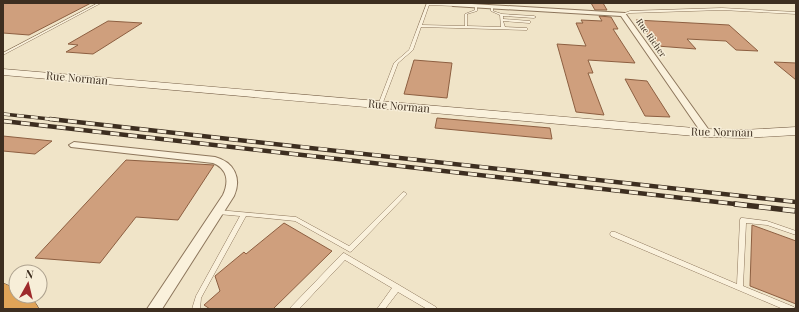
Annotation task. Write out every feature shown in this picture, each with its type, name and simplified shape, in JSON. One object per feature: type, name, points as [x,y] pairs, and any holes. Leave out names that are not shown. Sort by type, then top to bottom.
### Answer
[{"type":"highway","points":[[3,295],[25,309]]},
{"type":"street","name":"Rue Richer","points":[[455,5],[476,8],[492,7],[623,14],[706,133]]},
{"type":"street","name":"Rue Norman","points":[[3,72],[706,133],[743,134],[796,131]]},
{"type":"street","points":[[74,145],[219,161],[229,168],[233,180],[230,192],[154,309]]},
{"type":"lane","points":[[3,54],[100,3]]},
{"type":"lane","points":[[380,105],[396,63],[411,50],[428,4],[455,5]]},
{"type":"lane","points":[[492,7],[492,11],[501,15],[534,17]]},
{"type":"lane","points":[[466,26],[466,14],[476,8]]},
{"type":"lane","points":[[623,14],[630,12],[722,10],[796,13]]},
{"type":"lane","points":[[501,15],[503,28]]},
{"type":"lane","points":[[502,20],[530,22]]},
{"type":"lane","points":[[420,26],[466,26],[526,29]]},
{"type":"lane","points":[[294,309],[404,194]]},
{"type":"lane","points":[[218,212],[296,220],[350,249]]},
{"type":"lane","points":[[196,309],[198,298],[244,214]]},
{"type":"lane","points":[[740,288],[743,220],[767,223],[796,233]]},
{"type":"lane","points":[[613,234],[791,309]]},
{"type":"lane","points":[[344,256],[397,287],[424,307],[433,309]]},
{"type":"lane","points":[[381,309],[397,287]]},
{"type":"building","points":[[3,3],[91,3],[29,35],[3,33]]},
{"type":"building","points":[[591,3],[603,3],[607,10],[595,10]]},
{"type":"building","points":[[599,16],[611,17],[618,29],[613,29],[635,63],[588,60],[593,73],[588,73],[604,115],[576,112],[557,44],[586,46],[576,23],[583,23],[581,20],[602,21]]},
{"type":"building","points":[[636,20],[729,25],[758,51],[736,50],[726,41],[687,39],[696,49],[657,46]]},
{"type":"building","points":[[108,21],[142,23],[93,54],[66,52],[78,45],[68,44]]},
{"type":"building","points":[[414,60],[452,63],[447,98],[404,94]]},
{"type":"building","points":[[774,62],[796,63],[796,80]]},
{"type":"building","points":[[625,79],[647,81],[670,117],[645,116]]},
{"type":"building","points":[[437,118],[550,128],[552,139],[435,128]]},
{"type":"building","points":[[3,136],[52,141],[35,154],[3,151]]},
{"type":"building","points":[[126,160],[214,165],[178,220],[136,217],[100,263],[35,258]]},
{"type":"building","points":[[284,223],[332,251],[273,309],[210,309],[204,305],[220,291],[215,276],[244,252],[246,254]]},
{"type":"building","points":[[752,225],[796,241],[796,304],[750,286]]},
{"type":"railway","points":[[3,114],[59,120]]},
{"type":"railway","points":[[50,119],[59,120]]},
{"type":"railway","points":[[59,120],[796,202]]},
{"type":"railway","points":[[3,121],[744,205]]},
{"type":"railway","points":[[735,204],[796,211]]}]
